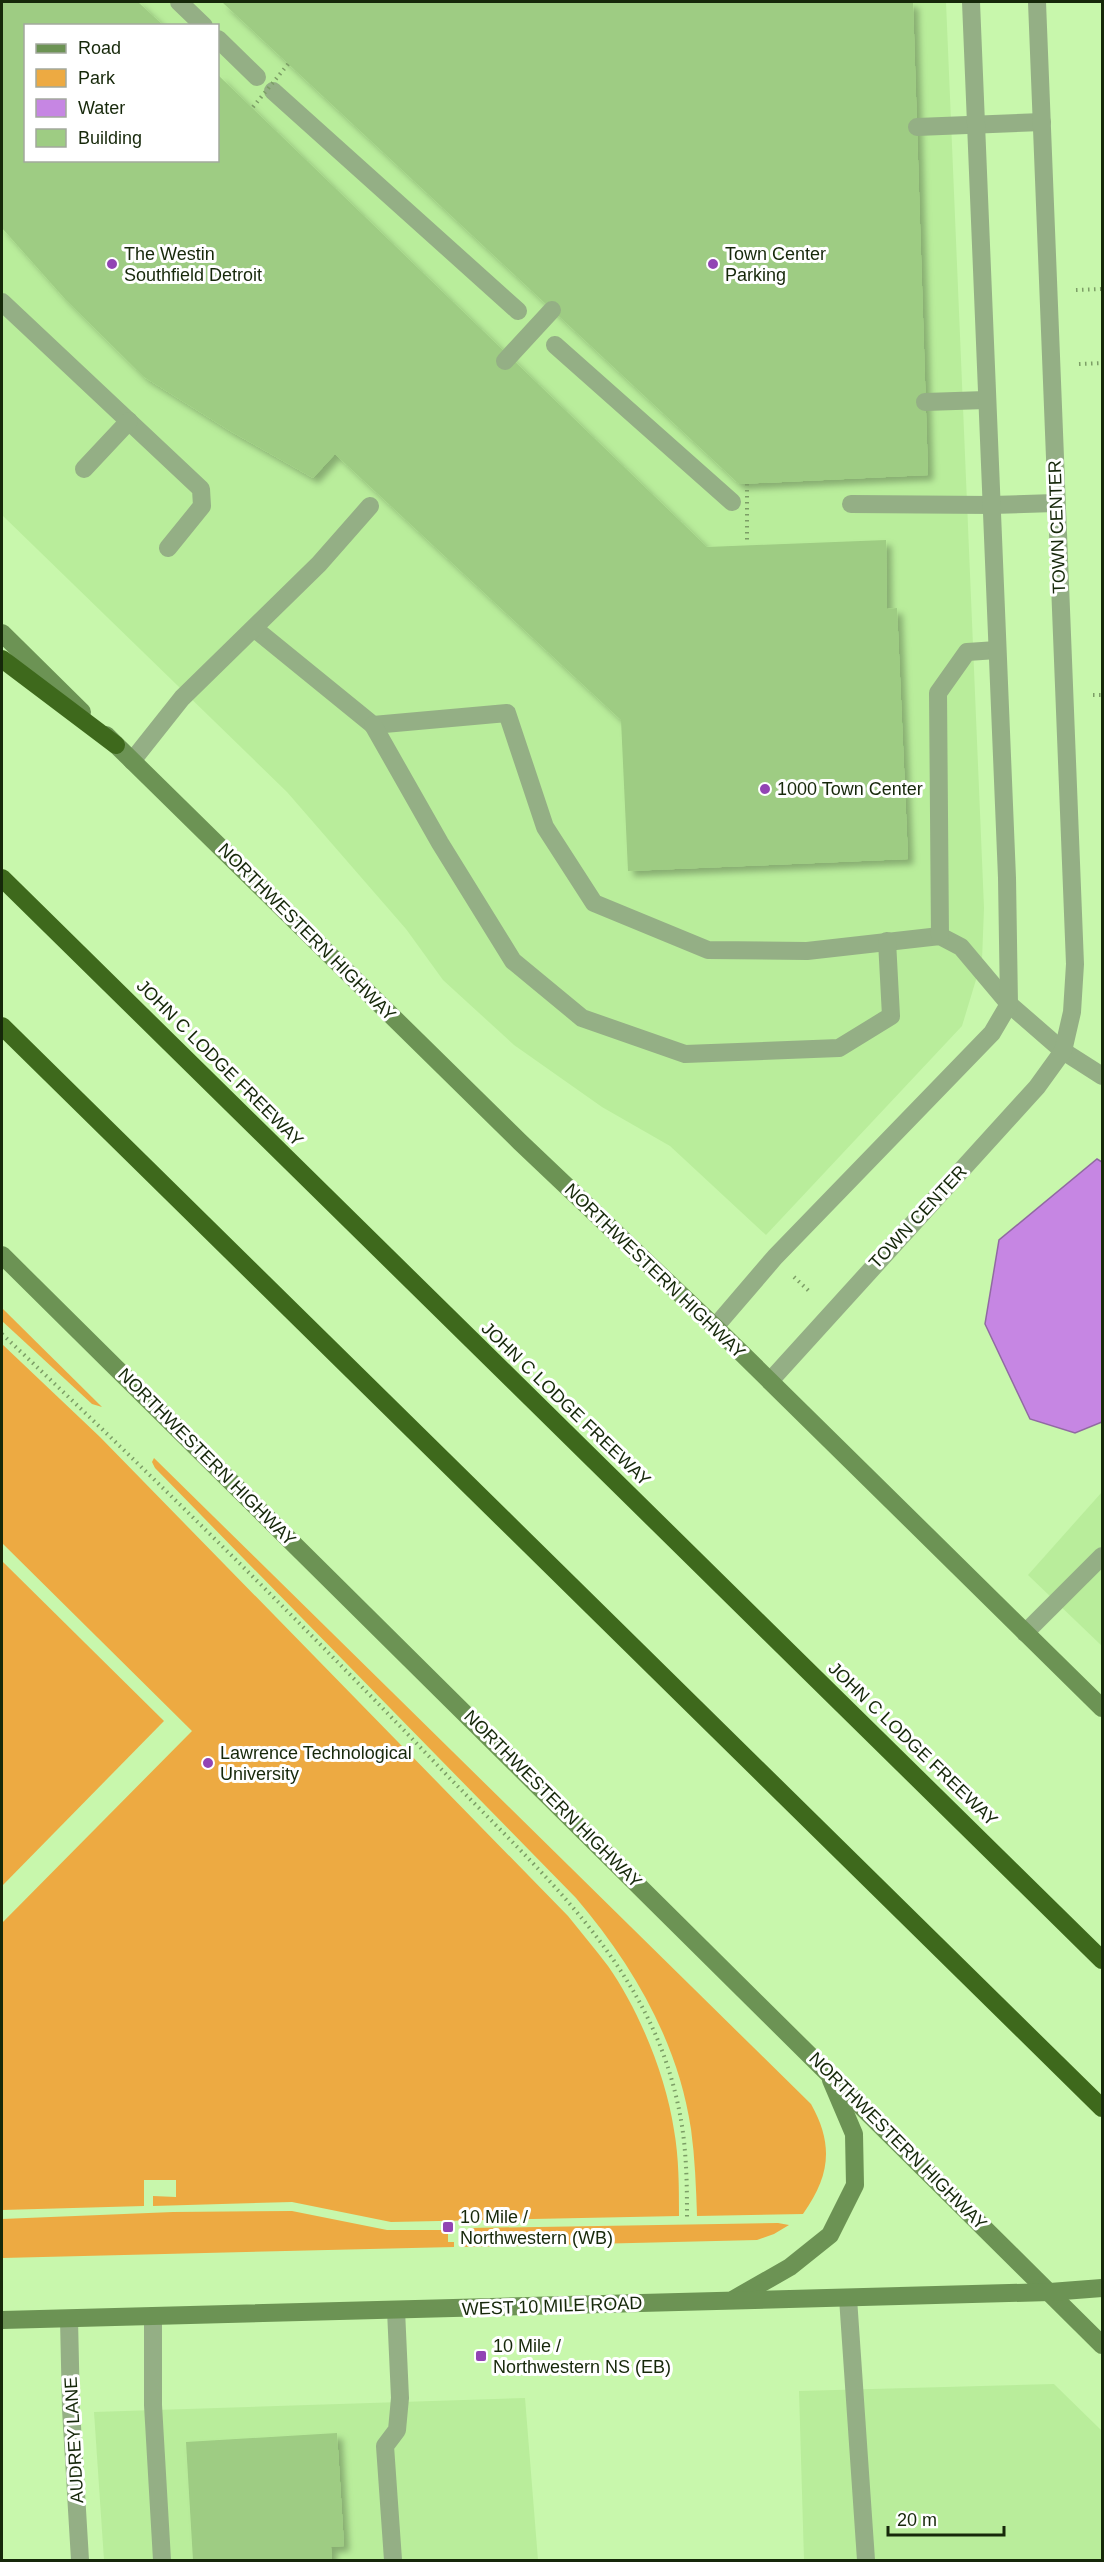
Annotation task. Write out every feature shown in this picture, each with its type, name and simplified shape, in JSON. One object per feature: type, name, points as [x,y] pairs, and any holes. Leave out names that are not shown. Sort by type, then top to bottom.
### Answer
[{"type":"highway","points":[[2,659],[116,745]]},
{"type":"highway","name":"JOHN C LODGE FREEWAY","points":[[2,878],[1102,1960]]},
{"type":"highway","points":[[2,1026],[1102,2108]]},
{"type":"main road","name":"NORTHWESTERN HIGHWAY","points":[[2,633],[520,1142],[715,1327],[1102,1708]]},
{"type":"main road","name":"NORTHWESTERN HIGHWAY","points":[[2,1255],[1102,2345]]},
{"type":"main road","points":[[730,2301],[790,2267],[830,2235],[855,2185],[854,2134],[826,2070]]},
{"type":"main road","name":"WEST 10 MILE ROAD","points":[[2,2320],[848,2298],[1050,2292],[1102,2288]]},
{"type":"street","points":[[179,2],[202,24]]},
{"type":"street","points":[[715,1327],[775,1257],[992,1033],[1009,1004],[992,506],[971,2]]},
{"type":"street","name":"TOWN CENTER","points":[[770,1381],[1037,1087],[1064,1051],[1072,1012],[1075,964],[1037,2]]},
{"type":"street","points":[[219,40],[257,77]]},
{"type":"street","points":[[273,91],[518,311]]},
{"type":"street","points":[[917,127],[1042,122]]},
{"type":"street","points":[[2,305],[201,489],[202,506],[168,548]]},
{"type":"street","points":[[505,361],[552,310]]},
{"type":"street","points":[[555,345],[732,502]]},
{"type":"street","points":[[925,402],[986,400]]},
{"type":"street","points":[[84,469],[129,421]]},
{"type":"street","points":[[851,504],[992,506],[1055,503]]},
{"type":"street","points":[[132,761],[182,698],[319,564],[370,506]]},
{"type":"street","points":[[255,629],[373,725],[440,843],[513,961],[582,1018],[685,1053],[839,1048],[891,1016],[887,941]]},
{"type":"street","points":[[940,936],[938,693],[967,652],[997,650]]},
{"type":"street","points":[[373,725],[507,712],[545,827],[594,903],[708,950],[807,951],[940,936],[962,947],[1009,1004],[1064,1051],[1102,1076]]},
{"type":"street","points":[[1025,1633],[1102,1556]]},
{"type":"street","points":[[848,2298],[866,2560]]},
{"type":"street","points":[[393,2560],[385,2446],[397,2430],[400,2398],[396,2310]]},
{"type":"street","points":[[153,2316],[153,2405],[162,2560]]},
{"type":"street","name":"AUDREY LANE","points":[[69,2319],[71,2409],[80,2560]]},
{"type":"path","points":[[253,107],[289,63]]},
{"type":"path","points":[[1072,290],[1102,289]]},
{"type":"path","points":[[1075,364],[1102,363]]},
{"type":"path","points":[[747,484],[747,544]]},
{"type":"path","points":[[1093,695],[1102,695]]},
{"type":"path","points":[[792,1274],[815,1297]]},
{"type":"path","points":[[2,1334],[157,1480],[384,1709],[581,1915],[620,1971],[653,2029],[674,2091],[685,2150],[687,2221]]},
{"type":"shaded area","points":[[2,2],[946,2],[984,908],[982,960],[962,1026],[766,1235],[670,1146],[602,1107],[514,1045],[443,980],[406,929],[287,792],[2,515]]},
{"type":"shaded area","points":[[1102,1492],[1102,1646],[1028,1575]]},
{"type":"shaded area","points":[[1054,2384],[1102,2431],[1102,2560],[804,2560],[799,2391]]},
{"type":"shaded area","points":[[525,2398],[538,2560],[104,2560],[94,2412]]},
{"type":"green space","points":[[2,1308],[102,1407],[92,1404],[2,1321]]},
{"type":"green space","name":"Lawrence Technological University","points":[[2,1344],[100,1437],[568,1916],[608,1966],[630,2003],[650,2044],[665,2088],[677,2151],[679,2216],[391,2222],[292,2202],[153,2206],[153,2196],[176,2197],[176,2180],[144,2180],[144,2206],[2,2210],[2,1923],[192,1731],[2,1543]]},
{"type":"green space","points":[[154,1458],[811,2104],[823,2133],[826,2160],[819,2187],[803,2214],[697,2216],[691,2129],[676,2066],[650,2006],[616,1950],[576,1898],[155,1468],[152,1462]]},
{"type":"green space","points":[[2,1561],[164,1721],[2,1886]]},
{"type":"green space","points":[[292,2211],[387,2230],[448,2230],[448,2242],[454,2242],[454,2247],[2,2258],[2,2219],[173,2212]]},
{"type":"green space","points":[[778,2223],[789,2225],[757,2240],[463,2247],[463,2239],[469,2238],[470,2228]]},
{"type":"water","points":[[1097,1159],[1102,1162],[1102,1422],[1075,1433],[1030,1419],[985,1324],[999,1240]]},
{"type":"building","points":[[2,2],[138,2],[162,24],[24,24],[24,162],[219,162],[219,76],[707,547],[886,540],[887,609],[897,608],[908,859],[628,871],[621,720],[335,454],[313,478],[230,431],[144,377],[66,300],[2,228]]},
{"type":"building","name":"Town Center Parking","points":[[222,2],[913,2],[928,475],[739,484]]},
{"type":"building","points":[[337,2433],[344,2546],[331,2547],[332,2560],[193,2560],[186,2442]]},
{"type":"place","name":"The Westin Southfield Detroit","points":[[112,264]]},
{"type":"place","name":"Town Center Parking","points":[[713,264]]},
{"type":"place","name":"1000 Town Center","points":[[765,789]]},
{"type":"place","name":"Lawrence Technological University","points":[[208,1763]]},
{"type":"place","name":"10 Mile / Northwestern (WB)","points":[[448,2227]]},
{"type":"place","name":"10 Mile / Northwestern NS (EB)","points":[[481,2356]]}]
